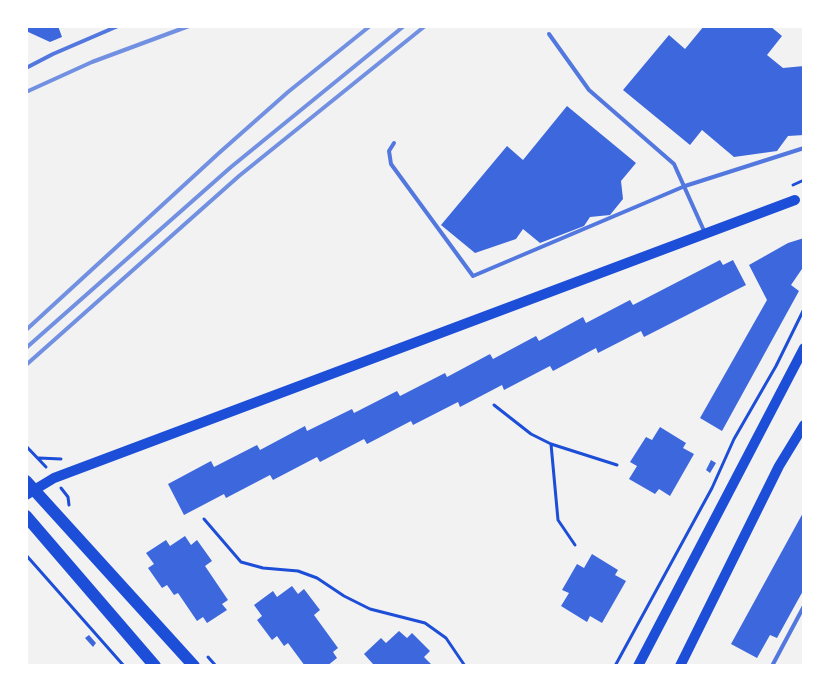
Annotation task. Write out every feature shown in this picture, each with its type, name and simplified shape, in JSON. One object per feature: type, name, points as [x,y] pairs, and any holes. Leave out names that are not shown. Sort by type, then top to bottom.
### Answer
[{"type":"main road","points":[[194,666],[29,488],[795,200]]},
{"type":"main road","points":[[638,666],[804,348]]},
{"type":"main road","points":[[680,666],[779,466],[804,425]]},
{"type":"main road","points":[[26,516],[155,666]]},
{"type":"lane","points":[[26,68],[53,54],[118,26]]},
{"type":"lane","points":[[549,34],[588,90],[674,164],[705,233]]},
{"type":"lane","points":[[394,143],[389,151],[391,164],[473,276],[685,186],[804,148]]},
{"type":"lane","points":[[772,666],[804,606]]},
{"type":"path","points":[[615,666],[712,488],[734,440],[776,366],[804,310]]},
{"type":"path","points":[[494,405],[532,434],[551,444],[617,465]]},
{"type":"path","points":[[551,444],[558,520],[575,545]]},
{"type":"path","points":[[204,520],[241,562],[263,568],[298,571],[316,578],[370,610],[425,623],[446,638],[465,666]]},
{"type":"path","points":[[26,555],[124,666]]},
{"type":"building","points":[[26,26],[58,26],[62,37],[50,42],[26,31]]},
{"type":"building","points":[[704,26],[770,26],[782,36],[767,55],[783,68],[804,66],[804,135],[788,136],[777,151],[734,157],[702,130],[690,145],[623,90],[669,35],[685,49]]},
{"type":"building","points":[[567,106],[636,163],[621,181],[623,199],[610,215],[590,217],[584,226],[540,243],[523,229],[516,239],[475,253],[441,225],[507,146],[523,160]]},
{"type":"building","points":[[804,238],[804,266],[791,285],[799,291],[722,431],[700,418],[767,300],[749,265],[788,243]]},
{"type":"building","points":[[720,260],[723,265],[733,260],[746,285],[644,337],[641,331],[598,353],[596,348],[553,371],[550,366],[504,390],[502,385],[460,407],[458,402],[413,425],[411,421],[367,444],[364,439],[320,462],[317,457],[273,480],[270,475],[226,498],[224,494],[184,515],[168,484],[211,461],[214,467],[257,445],[260,450],[305,426],[307,431],[352,409],[354,413],[397,391],[400,396],[445,373],[447,377],[490,354],[493,359],[536,336],[539,341],[583,317],[586,323],[630,300],[633,305]]},
{"type":"building","points":[[660,427],[686,443],[683,448],[694,454],[670,496],[659,489],[655,494],[629,479],[637,466],[630,462],[646,437],[652,440]]},
{"type":"building","points":[[711,460],[716,463],[710,473],[706,470]]},
{"type":"building","points":[[804,511],[804,589],[777,638],[770,635],[757,658],[731,644]]},
{"type":"building","points":[[185,536],[191,545],[197,540],[212,561],[205,566],[228,600],[222,604],[227,610],[207,623],[203,617],[197,621],[178,593],[174,595],[167,585],[162,588],[148,568],[154,564],[146,553],[166,540],[170,546]]},
{"type":"building","points":[[592,554],[618,570],[615,575],[626,581],[602,623],[590,616],[587,622],[561,606],[569,593],[562,590],[577,564],[584,568]]},
{"type":"building","points":[[292,586],[298,594],[304,589],[320,610],[314,615],[338,648],[333,652],[337,658],[327,666],[305,666],[288,643],[284,646],[277,636],[272,640],[257,620],[262,616],[254,605],[273,591],[277,597]]},
{"type":"building","points":[[399,631],[407,638],[412,633],[430,651],[424,657],[433,666],[372,666],[373,664],[364,654],[381,638],[386,643]]},
{"type":"building","points":[[89,635],[96,643],[93,647],[85,638]]},
{"type":"railway","points":[[26,92],[92,62],[189,26]]},
{"type":"railway","points":[[26,330],[288,92],[370,26]]},
{"type":"railway","points":[[26,348],[231,167],[404,26]]},
{"type":"railway","points":[[26,365],[239,176],[425,26]]}]
